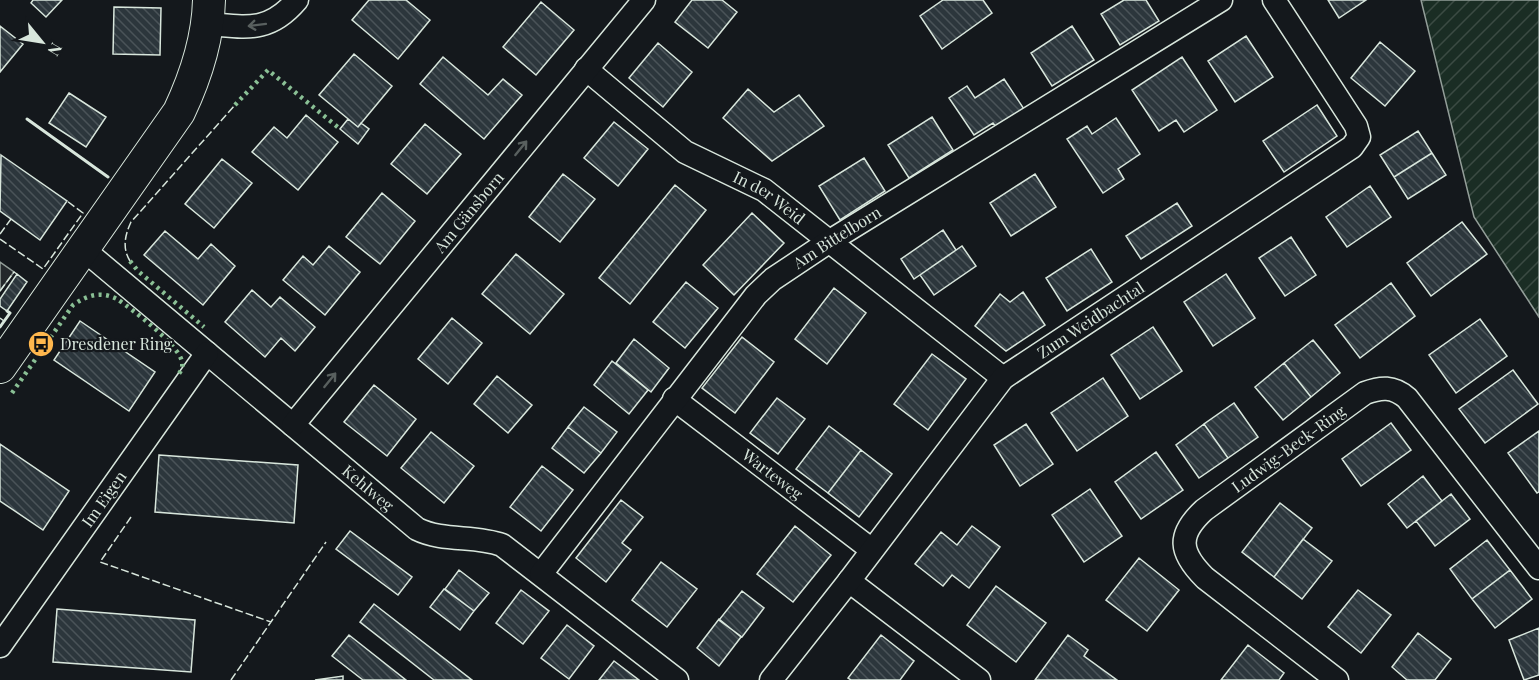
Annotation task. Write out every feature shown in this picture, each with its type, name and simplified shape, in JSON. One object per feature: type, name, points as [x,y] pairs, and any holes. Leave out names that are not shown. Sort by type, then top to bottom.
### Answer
[{"type":"main road","points":[[0,367],[179,112],[194,82],[209,12]]},
{"type":"street","points":[[209,12],[253,27],[268,24],[297,0]]},
{"type":"street","name":"Am Gänsborn","points":[[293,425],[644,0]]},
{"type":"street","name":"Am Bittelborn","points":[[541,574],[674,399],[756,295],[773,279],[830,241],[1221,0]]},
{"type":"street","name":"Zum Weidbachtal","points":[[771,680],[1003,378],[1352,147],[1359,137],[1356,126],[1274,0]]},
{"type":"street","name":"In der Weid","points":[[586,69],[685,152],[764,190],[1003,378]]},
{"type":"street","name":"Kehlweg","points":[[83,249],[417,529],[429,535],[486,539],[502,545],[676,680]]},
{"type":"street","name":"Im Eigen","points":[[0,646],[207,353]]},
{"type":"street","name":"Ludwig-Beck-Ring","points":[[1337,680],[1205,578],[1194,567],[1186,551],[1185,534],[1193,520],[1204,510],[1365,393],[1387,388],[1407,398],[1539,568]]},
{"type":"street","name":"Warteweg","points":[[674,399],[872,550]]},
{"type":"street","points":[[849,581],[979,680]]},
{"type":"green space","points":[[1421,0],[1539,0],[1539,317],[1474,217]]},
{"type":"shaded area","points":[[0,262],[14,272],[0,291]]},
{"type":"building","points":[[33,0],[62,0],[46,17],[31,3]]},
{"type":"building","points":[[369,0],[406,0],[430,20],[398,59],[352,20]]},
{"type":"building","points":[[692,0],[722,0],[737,12],[708,48],[675,22]]},
{"type":"building","points":[[943,0],[983,0],[992,13],[942,49],[920,16]]},
{"type":"building","points":[[1124,0],[1146,0],[1159,21],[1120,45],[1101,14]]},
{"type":"building","points":[[1328,0],[1366,0],[1339,18]]},
{"type":"building","points":[[541,2],[574,30],[536,75],[503,47]]},
{"type":"building","points":[[114,7],[161,8],[160,55],[113,54]]},
{"type":"building","points":[[0,26],[23,44],[0,72]]},
{"type":"building","points":[[1072,26],[1094,60],[1052,86],[1031,53]]},
{"type":"building","points":[[1246,36],[1273,77],[1235,102],[1208,61]]},
{"type":"building","points":[[1380,42],[1415,71],[1385,106],[1351,78]]},
{"type":"building","points":[[658,43],[692,72],[663,107],[629,78]]},
{"type":"building","points":[[354,54],[392,86],[358,127],[319,95]]},
{"type":"building","points":[[443,57],[488,95],[503,79],[522,95],[484,139],[420,84]]},
{"type":"building","points":[[1182,57],[1217,110],[1184,132],[1176,120],[1159,131],[1132,90]]},
{"type":"building","points":[[1004,79],[1024,109],[997,128],[993,123],[974,135],[949,98],[967,86],[975,98]]},
{"type":"building","points":[[748,89],[774,112],[799,95],[824,126],[772,161],[723,118]]},
{"type":"building","points":[[69,93],[106,117],[86,147],[49,123]]},
{"type":"building","points":[[1317,105],[1337,136],[1284,172],[1263,141]]},
{"type":"building","points":[[306,115],[338,142],[298,190],[252,152],[274,127],[287,138]]},
{"type":"building","points":[[932,117],[953,150],[909,178],[888,145]]},
{"type":"building","points":[[1116,118],[1140,154],[1118,169],[1124,179],[1103,193],[1067,139],[1087,126],[1092,134]]},
{"type":"building","points":[[348,119],[358,127],[361,123],[369,129],[358,144],[340,129]]},
{"type":"building","points":[[614,122],[648,149],[618,186],[584,158]]},
{"type":"building","points":[[425,124],[461,154],[427,194],[391,164]]},
{"type":"building","points":[[1418,131],[1432,153],[1394,177],[1380,155]]},
{"type":"building","points":[[1432,153],[1446,175],[1408,199],[1394,177]]},
{"type":"building","points":[[1,155],[67,201],[40,240],[0,211]]},
{"type":"building","points":[[864,158],[885,191],[840,220],[819,186]]},
{"type":"building","points":[[222,159],[252,183],[214,228],[185,204]]},
{"type":"building","points":[[563,174],[595,199],[560,242],[529,217]]},
{"type":"building","points":[[1035,174],[1056,207],[1011,236],[990,203]]},
{"type":"building","points":[[675,185],[706,210],[630,304],[599,278]]},
{"type":"building","points":[[1370,186],[1391,217],[1347,247],[1326,217]]},
{"type":"building","points":[[382,193],[415,221],[380,264],[346,237]]},
{"type":"building","points":[[1177,203],[1192,226],[1141,259],[1126,236]]},
{"type":"building","points":[[752,213],[784,243],[734,295],[703,265]]},
{"type":"building","points":[[1462,222],[1487,254],[1431,296],[1407,263]]},
{"type":"building","points":[[943,230],[956,250],[914,279],[901,259]]},
{"type":"building","points":[[165,231],[198,259],[211,244],[235,266],[203,305],[144,255]]},
{"type":"building","points":[[1291,237],[1316,275],[1285,296],[1259,258]]},
{"type":"building","points":[[329,246],[360,272],[325,315],[283,280],[303,256],[313,265]]},
{"type":"building","points":[[962,246],[976,266],[934,295],[920,275]]},
{"type":"building","points":[[1091,249],[1112,282],[1067,311],[1046,278]]},
{"type":"building","points":[[516,254],[564,294],[530,334],[482,294]]},
{"type":"building","points":[[17,274],[27,282],[7,311],[0,306],[0,299]]},
{"type":"building","points":[[1226,274],[1255,318],[1213,346],[1184,302]]},
{"type":"building","points":[[686,282],[718,308],[685,348],[653,322]]},
{"type":"building","points":[[1391,283],[1415,316],[1360,358],[1335,325]]},
{"type":"building","points":[[834,288],[866,313],[827,364],[795,339]]},
{"type":"building","points":[[252,290],[271,307],[280,297],[315,327],[295,351],[281,338],[265,357],[225,322]]},
{"type":"building","points":[[1023,292],[1045,325],[1006,351],[975,326],[1000,294],[1010,302]]},
{"type":"building","points":[[452,318],[482,343],[448,384],[418,359]]},
{"type":"building","points":[[1480,319],[1507,356],[1456,393],[1429,355]]},
{"type":"building","points":[[80,321],[155,372],[129,411],[54,360]]},
{"type":"building","points":[[1153,327],[1182,371],[1140,399],[1111,355]]},
{"type":"building","points":[[742,337],[774,362],[735,413],[702,388]]},
{"type":"building","points":[[634,339],[669,368],[651,392],[616,363]]},
{"type":"building","points":[[1313,340],[1340,373],[1311,397],[1284,363]]},
{"type":"building","points":[[932,354],[966,379],[928,430],[894,404]]},
{"type":"building","points":[[612,361],[648,390],[629,414],[594,385]]},
{"type":"building","points":[[1284,363],[1311,397],[1283,420],[1255,387]]},
{"type":"building","points":[[1513,370],[1538,404],[1485,443],[1459,409]]},
{"type":"building","points":[[497,376],[532,405],[508,433],[474,404]]},
{"type":"building","points":[[1103,378],[1128,416],[1077,451],[1051,413]]},
{"type":"building","points":[[374,385],[416,419],[387,456],[344,422]]},
{"type":"building","points":[[777,398],[805,419],[778,454],[750,433]]},
{"type":"building","points":[[1234,403],[1258,437],[1228,458],[1204,424]]},
{"type":"building","points":[[584,407],[617,432],[601,453],[568,427]]},
{"type":"building","points":[[1391,423],[1411,450],[1361,486],[1342,459]]},
{"type":"building","points":[[1026,424],[1053,464],[1020,486],[994,445]]},
{"type":"building","points":[[1204,424],[1228,458],[1199,478],[1176,445]]},
{"type":"building","points":[[829,426],[861,450],[828,493],[796,469]]},
{"type":"building","points":[[568,427],[601,453],[584,473],[552,448]]},
{"type":"building","points":[[1539,431],[1539,492],[1537,493],[1508,453]]},
{"type":"building","points":[[431,432],[474,466],[444,503],[401,468]]},
{"type":"building","points":[[0,444],[69,491],[43,530],[0,501]]},
{"type":"building","points":[[861,450],[892,474],[859,517],[828,493]]},
{"type":"building","points":[[1156,452],[1183,490],[1141,519],[1115,482]]},
{"type":"building","points":[[159,455],[298,465],[294,523],[155,512]]},
{"type":"building","points":[[542,466],[573,490],[541,531],[510,507]]},
{"type":"building","points":[[1423,476],[1442,501],[1407,528],[1388,504]]},
{"type":"building","points":[[1090,489],[1122,536],[1084,562],[1052,515]]},
{"type":"building","points":[[1451,494],[1470,519],[1435,546],[1416,521]]},
{"type":"building","points":[[621,500],[643,517],[622,543],[631,550],[606,582],[576,558]]},
{"type":"building","points":[[1280,503],[1312,528],[1274,577],[1242,552]]},
{"type":"building","points":[[795,526],[831,555],[793,602],[757,574]]},
{"type":"building","points":[[972,526],[1000,547],[969,588],[952,575],[943,586],[915,564],[941,532],[957,545]]},
{"type":"building","points":[[350,531],[412,577],[398,595],[336,549]]},
{"type":"building","points":[[1303,539],[1332,561],[1302,599],[1274,577]]},
{"type":"building","points":[[1487,540],[1510,570],[1472,599],[1450,569]]},
{"type":"building","points":[[1139,558],[1179,590],[1147,631],[1106,600]]},
{"type":"building","points":[[661,562],[697,589],[667,627],[632,600]]},
{"type":"building","points":[[459,570],[489,593],[474,611],[445,589]]},
{"type":"building","points":[[1510,570],[1532,599],[1495,628],[1472,599]]},
{"type":"building","points":[[996,586],[1046,623],[1016,662],[967,625]]},
{"type":"building","points":[[444,589],[474,611],[460,630],[430,607]]},
{"type":"building","points":[[521,590],[549,611],[523,644],[496,623]]},
{"type":"building","points":[[1358,590],[1391,615],[1361,653],[1328,627]]},
{"type":"building","points":[[742,591],[764,608],[742,637],[719,620]]},
{"type":"building","points":[[374,604],[472,680],[434,680],[360,622]]},
{"type":"building","points":[[57,609],[195,620],[191,672],[53,662]]},
{"type":"building","points":[[719,619],[741,637],[719,666],[697,648]]},
{"type":"building","points":[[567,625],[594,646],[569,679],[541,658]]},
{"type":"building","points":[[1539,628],[1539,675],[1524,680],[1509,640]]},
{"type":"building","points":[[1418,633],[1451,659],[1435,680],[1407,680],[1392,667]]},
{"type":"building","points":[[349,635],[406,680],[363,680],[332,656]]},
{"type":"building","points":[[881,635],[914,661],[900,680],[851,680],[848,678]]},
{"type":"building","points":[[1068,635],[1088,650],[1084,656],[1117,680],[1035,680]]},
{"type":"building","points":[[1248,645],[1284,673],[1279,680],[1221,680]]},
{"type":"building","points":[[614,661],[639,680],[599,680]]},
{"type":"building","points":[[343,676],[343,680],[315,680]]},
{"type":"hedge","points":[[235,105],[268,70],[340,129]]},
{"type":"hedge","points":[[130,261],[138,271],[204,327]]},
{"type":"hedge","points":[[12,393],[73,305],[94,295],[105,295],[117,299],[165,338],[182,362],[178,375]]},
{"type":"fence","points":[[130,261],[125,242],[131,222],[235,105]]},
{"type":"fence","points":[[0,239],[43,269],[83,213],[67,201]]},
{"type":"fence","points":[[0,234],[11,219]]},
{"type":"fence","points":[[0,291],[14,272],[17,274]]},
{"type":"fence","points":[[0,318],[4,321]]},
{"type":"fence","points":[[131,517],[100,562],[271,622]]},
{"type":"fence","points":[[231,680],[326,542]]},
{"type":"wall","points":[[27,119],[108,177]]},
{"type":"wall","points":[[0,327],[10,313],[7,311]]},
{"type":"place","name":"Dresdener Ring","points":[[41,344]]}]
